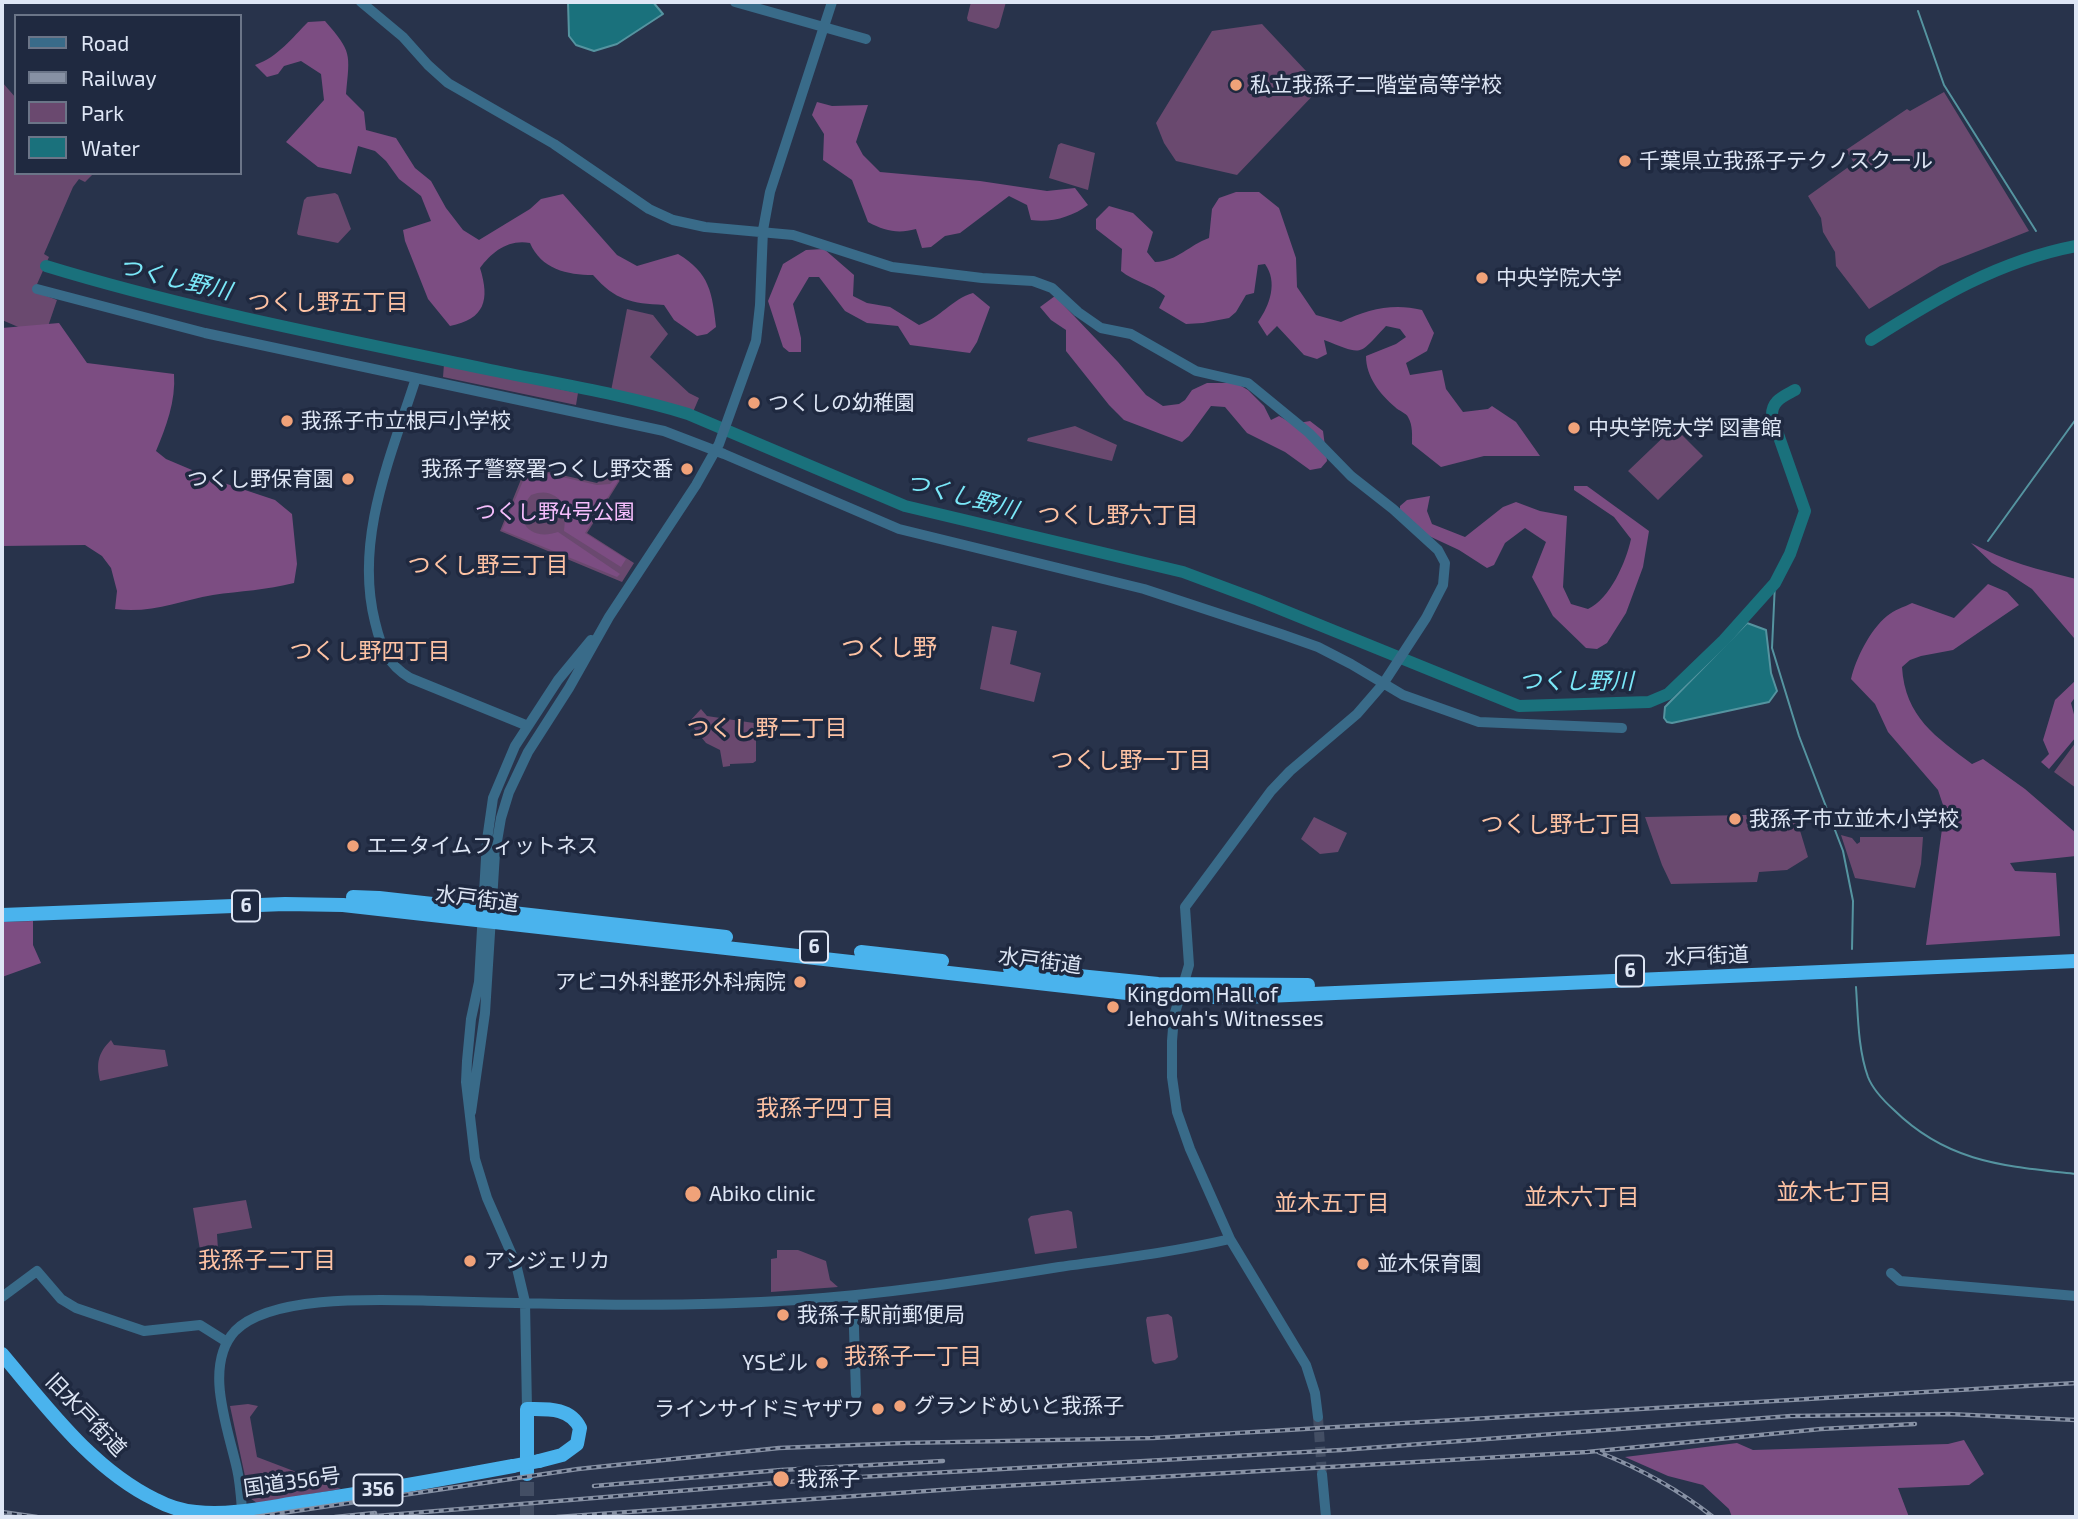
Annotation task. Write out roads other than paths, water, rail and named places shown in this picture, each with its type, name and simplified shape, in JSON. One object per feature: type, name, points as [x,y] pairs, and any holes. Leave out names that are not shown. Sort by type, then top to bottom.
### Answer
[{"type":"highway","name":"水戸街道","points":[[2,905],[286,895],[379,898],[487,916]]},
{"type":"highway","name":"水戸街道","points":[[2,915],[285,904],[377,908],[487,916],[1243,997],[2076,961]]},
{"type":"highway","name":"水戸街道","points":[[1182,991],[2076,952]]},
{"type":"highway","name":"旧水戸街道","points":[[2,1354],[105,1468],[154,1500],[186,1511]]},
{"type":"highway","name":"国道356号","points":[[186,1511],[213,1513],[243,1510],[411,1485],[538,1461],[570,1451],[578,1442],[580,1428],[575,1419],[562,1411],[527,1409]]},
{"type":"highway","points":[[527,1409],[527,1474]]},
{"type":"street","points":[[361,2],[403,37],[428,65],[448,82],[554,144],[649,209],[673,220],[694,225],[763,230],[803,237],[892,267],[1033,281],[1052,288],[1078,312],[1101,328],[1131,334],[1196,371],[1248,383],[1309,433],[1362,485],[1423,535],[1443,559],[1443,585],[1405,653],[1383,684],[1357,714],[1299,763],[1272,791],[1186,905],[1189,965],[1174,1016],[1172,1041],[1175,1100],[1190,1149],[1230,1238],[1306,1364],[1315,1393],[1318,1417]]},
{"type":"street","points":[[735,2],[866,39]]},
{"type":"street","points":[[487,916],[500,818],[513,782],[603,627],[716,451],[756,341],[763,230],[770,192],[832,2]]},
{"type":"street","points":[[37,289],[205,333],[657,429],[716,451],[899,529],[1144,589],[1318,647],[1420,702],[1487,723],[1622,728]]},
{"type":"street","points":[[416,378],[368,548],[371,606],[385,654],[400,672],[410,678],[528,726]]},
{"type":"street","points":[[527,1409],[525,1302],[516,1264],[482,1185],[473,1149],[471,1112],[483,1031],[487,840],[493,798],[506,764],[567,668],[603,627]]},
{"type":"street","points":[[243,1510],[219,1382],[219,1363],[227,1342],[241,1326],[269,1312],[337,1300],[735,1303],[853,1296],[1099,1261],[1230,1238]]},
{"type":"street","points":[[2,1297],[37,1270],[61,1299],[76,1308],[144,1331],[200,1325],[227,1342]]},
{"type":"street","points":[[1891,1273],[1900,1281],[2076,1296]]},
{"type":"street","points":[[853,1296],[856,1394]]},
{"type":"street","points":[[1322,1474],[1326,1517]]},
{"type":"water","points":[[568,2],[653,2],[663,14],[617,44],[594,51],[576,45],[569,36]]},
{"type":"water","points":[[1747,623],[1766,630],[1771,673],[1777,691],[1769,702],[1667,722],[1664,718],[1665,707]]},
{"type":"waterway","points":[[1918,11],[1944,85],[2036,231]]},
{"type":"waterway","name":"つくし野川","points":[[1871,340],[1944,296],[1994,271],[2076,246]]},
{"type":"waterway","name":"つくし野川","points":[[46,266],[210,310],[613,395],[688,414],[905,506],[1183,572],[1519,706],[1649,702],[1668,694],[1724,640],[1775,583],[1790,554],[1805,511],[1772,417],[1775,403],[1795,390]]},
{"type":"waterway","points":[[1988,541],[2076,419]]},
{"type":"waterway","points":[[1775,583],[1772,648],[1799,736],[1843,851],[1853,901],[1852,949]]},
{"type":"waterway","points":[[1856,987],[1860,1044],[1868,1077],[1883,1099],[1914,1128],[1935,1141],[1979,1159],[2076,1174]]},
{"type":"tunnel","points":[[1318,1417],[1322,1474]]},
{"type":"tunnel","points":[[527,1474],[527,1517]]},
{"type":"railway","points":[[255,1517],[578,1469],[779,1448],[1153,1438],[2076,1383]]},
{"type":"railway","points":[[364,1517],[824,1479],[1341,1450],[1791,1416],[1949,1414],[2076,1420]]},
{"type":"railway","points":[[557,1517],[969,1488],[1587,1452],[1821,1429],[1915,1424]]},
{"type":"railway","points":[[1598,1452],[1658,1480],[1713,1517]]},
{"type":"railway","points":[[594,1486],[781,1470],[943,1461]]},
{"type":"railway","points":[[2,1512],[37,1517]]},
{"type":"railway","points":[[335,1517],[375,1513]]},
{"type":"place","name":"私立我孫子二階堂高等学校","points":[[1236,85]]},
{"type":"place","name":"千葉県立我孫子テクノスクール","points":[[1625,161]]},
{"type":"place","name":"中央学院大学","points":[[1482,278]]},
{"type":"place","name":"つくしの幼稚園","points":[[754,403]]},
{"type":"place","name":"我孫子市立根戸小学校","points":[[287,421]]},
{"type":"place","name":"中央学院大学 図書館","points":[[1574,428]]},
{"type":"place","name":"我孫子警察署つくし野交番","points":[[687,469]]},
{"type":"place","name":"つくし野保育園","points":[[348,479]]},
{"type":"place","name":"我孫子市立並木小学校","points":[[1735,819]]},
{"type":"place","name":"エニタイムフィットネス","points":[[353,846]]},
{"type":"place","name":"アビコ外科整形外科病院","points":[[800,982]]},
{"type":"place","name":"Kingdom Hall of Jehovah's Witnesses","points":[[1113,1007]]},
{"type":"place","name":"Abiko clinic","points":[[693,1194]]},
{"type":"place","name":"アンジェリカ","points":[[470,1261]]},
{"type":"place","name":"並木保育園","points":[[1363,1264]]},
{"type":"place","name":"我孫子駅前郵便局","points":[[783,1315]]},
{"type":"place","name":"YSビル","points":[[822,1363]]},
{"type":"place","name":"グランドめいと我孫子","points":[[900,1406]]},
{"type":"place","name":"ラインサイドミヤザワ","points":[[878,1409]]},
{"type":"place","name":"我孫子","points":[[781,1479]]},
{"type":"district","name":"つくし野五丁目","points":[[328,302]]},
{"type":"district","name":"つくし野六丁目","points":[[1118,515]]},
{"type":"district","name":"つくし野三丁目","points":[[488,565]]},
{"type":"district","name":"つくし野","points":[[889,648]]},
{"type":"district","name":"つくし野四丁目","points":[[370,651]]},
{"type":"district","name":"つくし野二丁目","points":[[767,728]]},
{"type":"district","name":"つくし野一丁目","points":[[1131,760]]},
{"type":"district","name":"つくし野七丁目","points":[[1561,824]]},
{"type":"district","name":"我孫子四丁目","points":[[825,1108]]},
{"type":"district","name":"並木七丁目","points":[[1834,1192]]},
{"type":"district","name":"並木六丁目","points":[[1582,1197]]},
{"type":"district","name":"並木五丁目","points":[[1332,1203]]},
{"type":"district","name":"我孫子二丁目","points":[[267,1260]]},
{"type":"district","name":"我孫子一丁目","points":[[913,1356]]},
{"type":"park label","name":"つくし野4号公園","points":[[555,512]]}]
